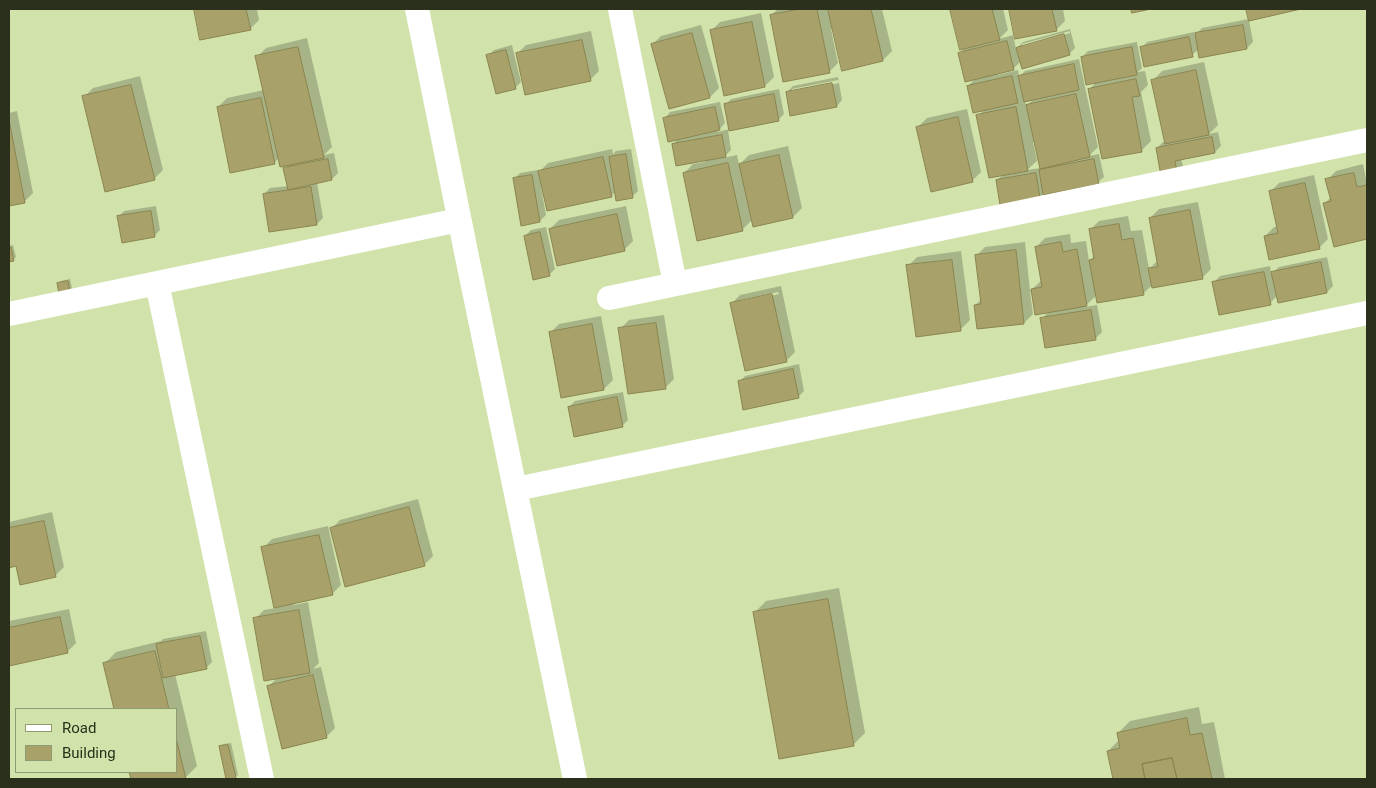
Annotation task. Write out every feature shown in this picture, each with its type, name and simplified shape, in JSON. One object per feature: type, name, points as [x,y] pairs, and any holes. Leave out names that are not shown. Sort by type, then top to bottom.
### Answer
[{"type":"street","points":[[417,9],[575,779]]},
{"type":"street","points":[[622,9],[675,284]]},
{"type":"street","points":[[609,298],[1367,140]]},
{"type":"street","points":[[9,314],[459,220]]},
{"type":"street","points":[[157,283],[262,779]]},
{"type":"street","points":[[516,489],[1367,313]]},
{"type":"building","points":[[194,9],[246,9],[251,30],[200,40]]},
{"type":"building","points":[[800,9],[817,9],[830,73],[783,82],[770,15]]},
{"type":"building","points":[[828,9],[871,9],[883,61],[842,71]]},
{"type":"building","points":[[950,9],[992,9],[1000,40],[960,50]]},
{"type":"building","points":[[1009,9],[1052,9],[1057,31],[1015,39]]},
{"type":"building","points":[[1131,9],[1151,9],[1132,13]]},
{"type":"building","points":[[1246,9],[1301,9],[1249,21]]},
{"type":"building","points":[[752,22],[765,87],[724,96],[710,30]]},
{"type":"building","points":[[1243,25],[1247,49],[1199,58],[1195,33]]},
{"type":"building","points":[[692,33],[710,98],[669,109],[651,44]]},
{"type":"building","points":[[1064,34],[1070,55],[1022,69],[1016,48]]},
{"type":"building","points":[[1189,37],[1193,57],[1144,67],[1140,47]]},
{"type":"building","points":[[582,40],[591,81],[525,95],[516,53]]},
{"type":"building","points":[[1007,41],[1014,70],[965,82],[958,53]]},
{"type":"building","points":[[298,47],[324,158],[280,167],[255,56]]},
{"type":"building","points":[[1132,47],[1137,75],[1086,85],[1081,57]]},
{"type":"building","points":[[506,50],[516,89],[496,94],[486,55]]},
{"type":"building","points":[[1074,64],[1079,90],[1024,102],[1018,76]]},
{"type":"building","points":[[1196,70],[1209,135],[1165,144],[1151,80]]},
{"type":"building","points":[[1012,76],[1018,103],[973,113],[967,86]]},
{"type":"building","points":[[1136,79],[1140,96],[1132,97],[1142,152],[1102,159],[1088,89]]},
{"type":"building","points":[[832,83],[837,107],[790,116],[786,92]]},
{"type":"building","points":[[131,85],[155,180],[105,192],[82,96]]},
{"type":"building","points":[[774,94],[779,121],[729,131],[724,104]]},
{"type":"building","points":[[1076,94],[1090,157],[1040,169],[1026,105]]},
{"type":"building","points":[[261,98],[275,164],[230,173],[217,107]]},
{"type":"building","points":[[715,107],[720,130],[668,142],[663,118]]},
{"type":"building","points":[[1016,107],[1028,171],[989,178],[976,115]]},
{"type":"building","points":[[958,117],[973,182],[931,192],[916,127]]},
{"type":"building","points":[[9,120],[25,203],[9,206]]},
{"type":"building","points":[[722,135],[726,157],[676,166],[672,144]]},
{"type":"building","points":[[1212,137],[1215,153],[1175,161],[1177,173],[1161,176],[1156,148]]},
{"type":"building","points":[[626,154],[633,198],[616,201],[609,157]]},
{"type":"building","points":[[779,155],[793,218],[753,227],[739,164]]},
{"type":"building","points":[[603,157],[612,197],[547,211],[538,171]]},
{"type":"building","points":[[328,159],[332,180],[288,190],[283,168]]},
{"type":"building","points":[[1094,159],[1099,184],[1043,195],[1039,170]]},
{"type":"building","points":[[728,163],[743,231],[697,241],[683,173]]},
{"type":"building","points":[[1036,173],[1040,198],[1000,205],[996,180]]},
{"type":"building","points":[[1354,173],[1357,187],[1367,185],[1367,239],[1334,247],[1323,203],[1331,201],[1325,179]]},
{"type":"building","points":[[532,175],[540,222],[521,226],[513,178]]},
{"type":"building","points":[[1305,183],[1320,249],[1269,260],[1264,236],[1278,233],[1269,191]]},
{"type":"building","points":[[311,187],[317,225],[269,232],[263,194]]},
{"type":"building","points":[[1190,210],[1203,279],[1152,288],[1148,268],[1158,267],[1149,218]]},
{"type":"building","points":[[151,211],[155,237],[122,243],[117,216]]},
{"type":"building","points":[[617,214],[625,251],[557,266],[549,229]]},
{"type":"building","points":[[1119,224],[1122,240],[1133,238],[1144,295],[1097,303],[1089,260],[1094,259],[1089,229]]},
{"type":"building","points":[[540,232],[550,276],[533,280],[524,236]]},
{"type":"building","points":[[1061,242],[1063,252],[1077,249],[1087,306],[1035,315],[1031,289],[1042,287],[1035,247]]},
{"type":"building","points":[[9,247],[11,247],[14,261],[9,262]]},
{"type":"building","points":[[1016,250],[1024,324],[977,329],[974,305],[981,304],[975,255]]},
{"type":"building","points":[[952,260],[961,331],[916,337],[906,265]]},
{"type":"building","points":[[1321,262],[1327,293],[1278,303],[1271,272]]},
{"type":"building","points":[[1264,272],[1271,305],[1219,315],[1212,282]]},
{"type":"building","points":[[68,281],[70,292],[59,294],[57,283]]},
{"type":"building","points":[[772,294],[787,362],[745,371],[730,303]]},
{"type":"building","points":[[1091,310],[1096,340],[1045,348],[1040,318]]},
{"type":"building","points":[[656,323],[666,389],[628,394],[618,328]]},
{"type":"building","points":[[592,324],[604,390],[561,398],[549,332]]},
{"type":"building","points":[[793,369],[799,398],[743,410],[738,381]]},
{"type":"building","points":[[617,397],[623,427],[574,437],[568,407]]},
{"type":"building","points":[[409,507],[425,566],[345,587],[330,528]]},
{"type":"building","points":[[44,521],[56,577],[20,585],[16,566],[9,568],[9,528]]},
{"type":"building","points":[[319,535],[333,595],[274,608],[261,547]]},
{"type":"building","points":[[828,599],[854,746],[779,759],[753,612]]},
{"type":"building","points":[[299,610],[310,673],[264,681],[253,618]]},
{"type":"building","points":[[60,617],[68,653],[9,666],[9,628]]},
{"type":"building","points":[[200,636],[207,669],[163,678],[156,644]]},
{"type":"building","points":[[155,651],[169,708],[114,708],[103,663]]},
{"type":"building","points":[[313,675],[327,738],[282,749],[267,686]]},
{"type":"building","points":[[1187,718],[1190,735],[1202,733],[1212,779],[1177,779],[1172,758],[1142,764],[1145,779],[1113,779],[1107,751],[1120,748],[1117,733]]},
{"type":"building","points":[[228,745],[236,778],[232,779],[226,779],[219,746]]},
{"type":"building","points":[[178,746],[186,779],[131,779],[129,773],[178,773]]},
{"type":"building","points":[[1172,758],[1177,779],[1145,779],[1142,764]]}]
